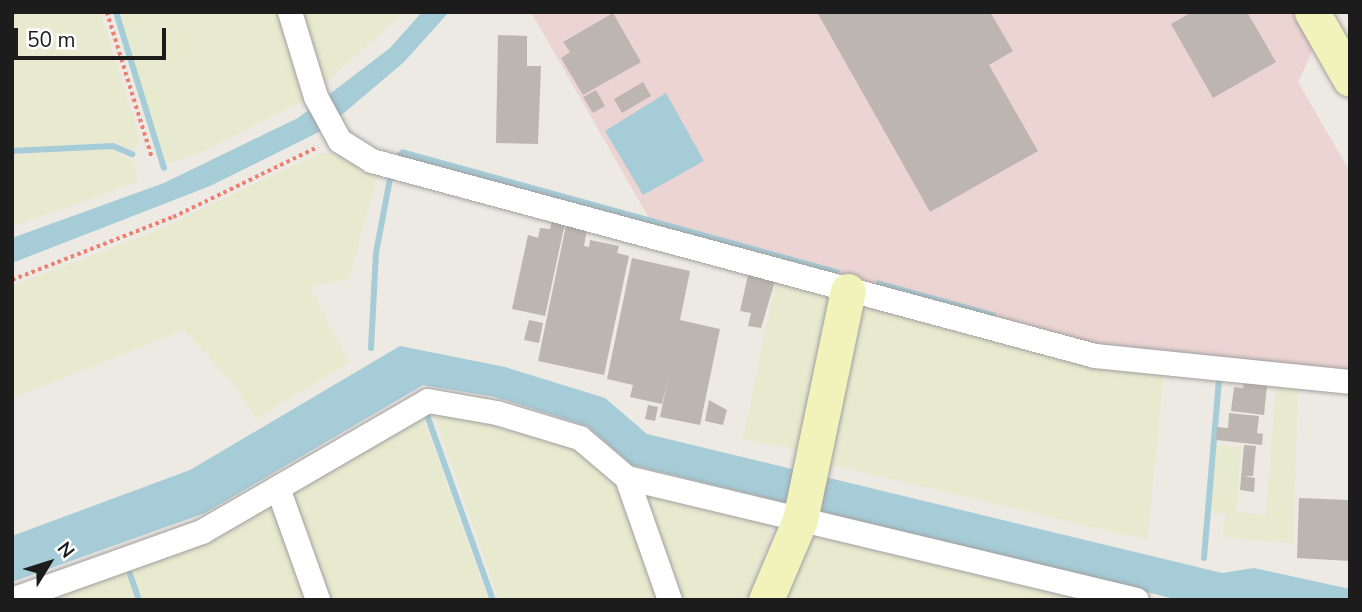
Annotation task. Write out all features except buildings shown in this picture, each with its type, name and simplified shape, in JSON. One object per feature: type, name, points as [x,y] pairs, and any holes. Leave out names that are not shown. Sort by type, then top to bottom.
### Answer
[{"type":"street","points":[[290,12],[316,97],[338,137],[372,160],[1095,356],[1350,382]]},
{"type":"street","points":[[1312,12],[1350,79]]},
{"type":"street","points":[[766,600],[801,517],[848,291]]},
{"type":"street","points":[[12,600],[202,532],[428,401],[497,413],[580,438],[627,478],[801,517],[1137,600]]},
{"type":"street","points":[[627,478],[670,600]]},
{"type":"street","points":[[278,488],[318,600]]},
{"type":"path","points":[[107,12],[152,157]]},
{"type":"path","points":[[12,280],[173,217],[338,137]]},
{"type":"shaded area","points":[[531,12],[1298,12],[1316,43],[1298,82],[1350,172],[1350,374],[1088,347],[838,278],[840,270],[649,218]]},
{"type":"green space","points":[[12,12],[100,12],[140,139],[134,151],[114,142],[12,149]]},
{"type":"green space","points":[[118,12],[284,12],[311,97],[200,153],[166,164]]},
{"type":"green space","points":[[296,12],[404,12],[320,88]]},
{"type":"green space","points":[[112,149],[133,161],[137,182],[12,227],[12,155]]},
{"type":"green space","points":[[330,153],[378,173],[349,279],[310,287],[349,363],[256,419],[237,388],[184,330],[12,398],[12,286],[151,233],[318,154]]},
{"type":"green space","points":[[776,279],[824,294],[830,302],[802,451],[743,439]]},
{"type":"green space","points":[[872,307],[1164,373],[1147,540],[824,463],[856,316]]},
{"type":"green space","points":[[1276,384],[1298,387],[1293,543],[1223,537],[1225,514],[1210,512],[1215,445],[1241,447],[1236,512],[1266,515]]},
{"type":"green space","points":[[432,408],[578,450],[623,488],[663,600],[499,600]]},
{"type":"green space","points":[[421,413],[488,600],[327,600],[292,501],[299,486]]},
{"type":"green space","points":[[654,494],[766,519],[771,535],[748,600],[681,600],[646,500]]},
{"type":"green space","points":[[261,504],[280,515],[310,600],[35,600]]},
{"type":"green space","points":[[822,535],[1096,600],[785,600],[804,545]]},
{"type":"water","points":[[422,12],[449,12],[404,62],[325,129],[210,186],[12,263],[12,238],[164,183],[298,118],[390,48]]},
{"type":"water","points":[[666,93],[704,161],[643,195],[605,131]]},
{"type":"water","points":[[402,149],[840,270],[838,278],[395,155]]},
{"type":"water","points":[[877,280],[996,313],[994,321],[875,288]]},
{"type":"water","points":[[400,346],[505,367],[605,398],[647,434],[1222,573],[1254,568],[1350,589],[1350,600],[1179,600],[632,465],[587,426],[495,397],[423,385],[205,513],[12,582],[12,536],[190,470]]},
{"type":"waterway","points":[[116,12],[164,168]]},
{"type":"waterway","points":[[12,151],[113,146],[132,154]]},
{"type":"waterway","points":[[371,348],[376,253],[390,179]]},
{"type":"waterway","points":[[1204,558],[1219,380]]},
{"type":"waterway","points":[[427,415],[493,600]]},
{"type":"waterway","points":[[130,574],[139,600]]}]
